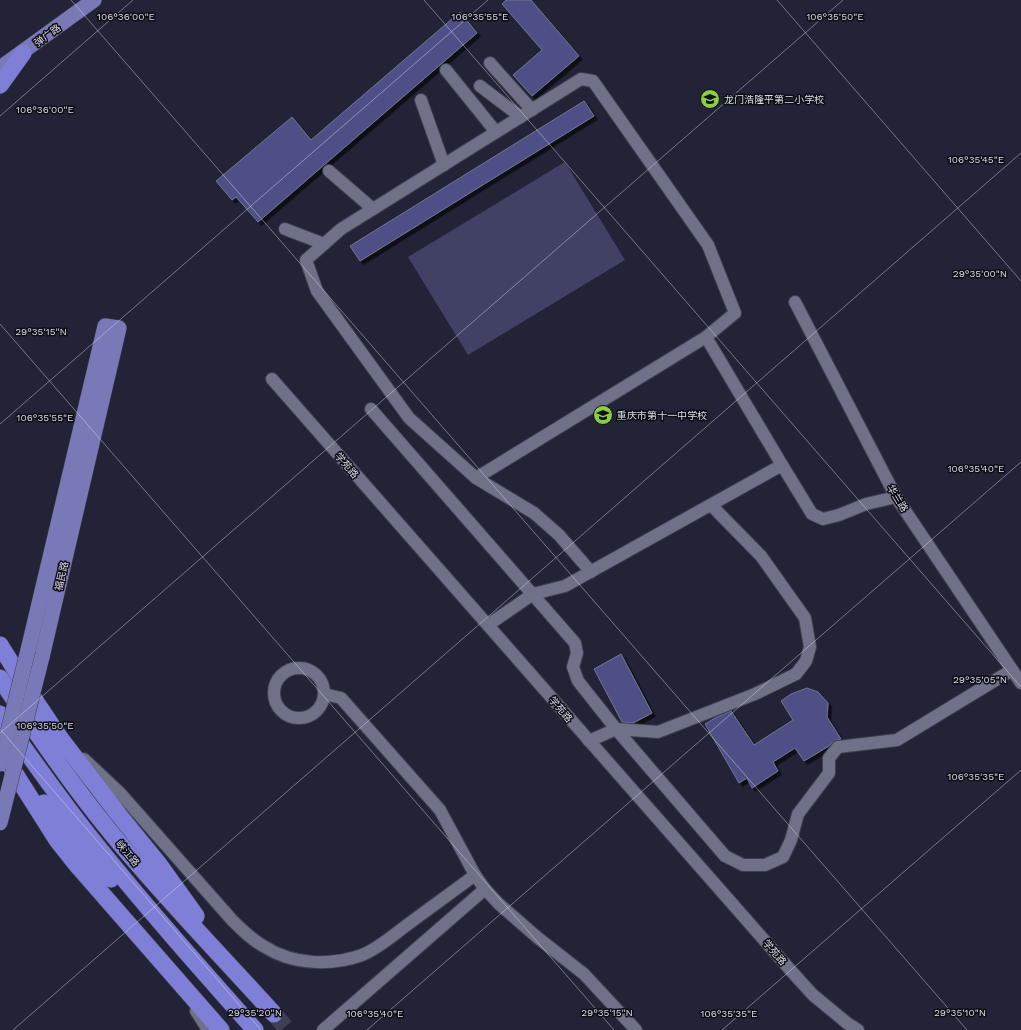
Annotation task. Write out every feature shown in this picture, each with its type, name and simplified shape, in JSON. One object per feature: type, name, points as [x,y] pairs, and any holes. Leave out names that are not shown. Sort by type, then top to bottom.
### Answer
[{"type":"highway","points":[[0,85],[23,53]]},
{"type":"highway","points":[[0,646],[60,738],[158,863],[241,978]]},
{"type":"highway","name":"峡江路","points":[[0,678],[46,746],[106,827],[143,872],[274,1014]]},
{"type":"highway","name":"峡江路","points":[[0,714],[31,759],[92,840],[128,884],[255,1030]]},
{"type":"highway","points":[[0,747],[57,819],[84,850],[114,882],[201,968]]},
{"type":"highway","points":[[0,751],[57,840],[76,864],[221,1030]]},
{"type":"main road","name":"弹广路","points":[[0,68],[23,53],[94,0]]},
{"type":"main road","name":"福民路","points":[[0,764],[112,327],[42,657],[0,823]]},
{"type":"street","points":[[490,63],[532,110]]},
{"type":"street","points":[[446,70],[496,132]]},
{"type":"street","points":[[476,478],[706,337],[735,313],[708,245],[593,81],[581,79],[520,117],[341,229],[306,260],[317,292],[409,418],[476,478],[534,513],[559,535],[591,572]]},
{"type":"street","points":[[480,86],[520,117]]},
{"type":"street","points":[[421,100],[444,165]]},
{"type":"street","points":[[328,171],[373,209]]},
{"type":"street","points":[[285,229],[324,244]]},
{"type":"street","name":"华兰路","points":[[795,302],[896,497],[1021,683]]},
{"type":"street","points":[[706,337],[812,514],[823,519],[839,515],[866,504],[896,497]]},
{"type":"street","name":"学苑路","points":[[272,379],[793,974],[813,995],[847,1023],[858,1030]]},
{"type":"street","points":[[371,409],[575,643],[577,653],[573,667],[578,681],[616,729],[725,856],[743,866],[765,865],[783,857],[792,840],[798,814],[829,773],[829,758],[838,746],[897,740],[1012,670]]},
{"type":"street","points":[[488,626],[533,594],[565,586],[782,465]]},
{"type":"street","points":[[589,741],[616,729],[658,732],[755,694],[796,674],[806,661],[810,646],[805,618],[761,556],[711,505]]},
{"type":"street","points":[[302,668],[318,677],[322,682],[324,694],[323,701],[316,712],[304,718],[298,718],[285,714],[280,709],[274,697],[274,691],[279,678],[289,670],[302,668]]},
{"type":"street","points":[[324,694],[341,698],[440,810],[475,875],[485,889],[499,904],[538,938],[584,974],[636,1030]]},
{"type":"street","points":[[60,738],[120,793],[232,920],[248,936],[266,948],[286,957],[307,961],[326,962],[364,954],[381,944],[475,875]]},
{"type":"street","points":[[324,1030],[485,889]]},
{"type":"street","points":[[172,973],[207,1030]]},
{"type":"shaded area","points":[[565,162],[625,260],[468,355],[408,257]]},
{"type":"building","points":[[506,0],[531,0],[579,56],[532,96],[513,75],[542,50],[502,4]]},
{"type":"building","points":[[460,12],[477,33],[258,222],[236,197],[232,200],[216,181],[292,117],[311,140]]},
{"type":"building","points":[[584,101],[594,116],[360,261],[350,246]]},
{"type":"building","points":[[621,654],[652,713],[633,723],[622,722],[594,669]]},
{"type":"building","points":[[807,688],[818,692],[828,703],[827,717],[841,739],[833,742],[804,761],[795,748],[773,762],[778,771],[752,788],[747,778],[739,783],[705,724],[731,711],[754,745],[793,720],[781,701],[791,694]]},
{"type":"tunnel","points":[[274,1014],[288,1030]]},
{"type":"place","name":"龙门浩隆平第二小学校","points":[[710,99]]},
{"type":"place","name":"重庆市第十一中学校","points":[[603,415]]}]
